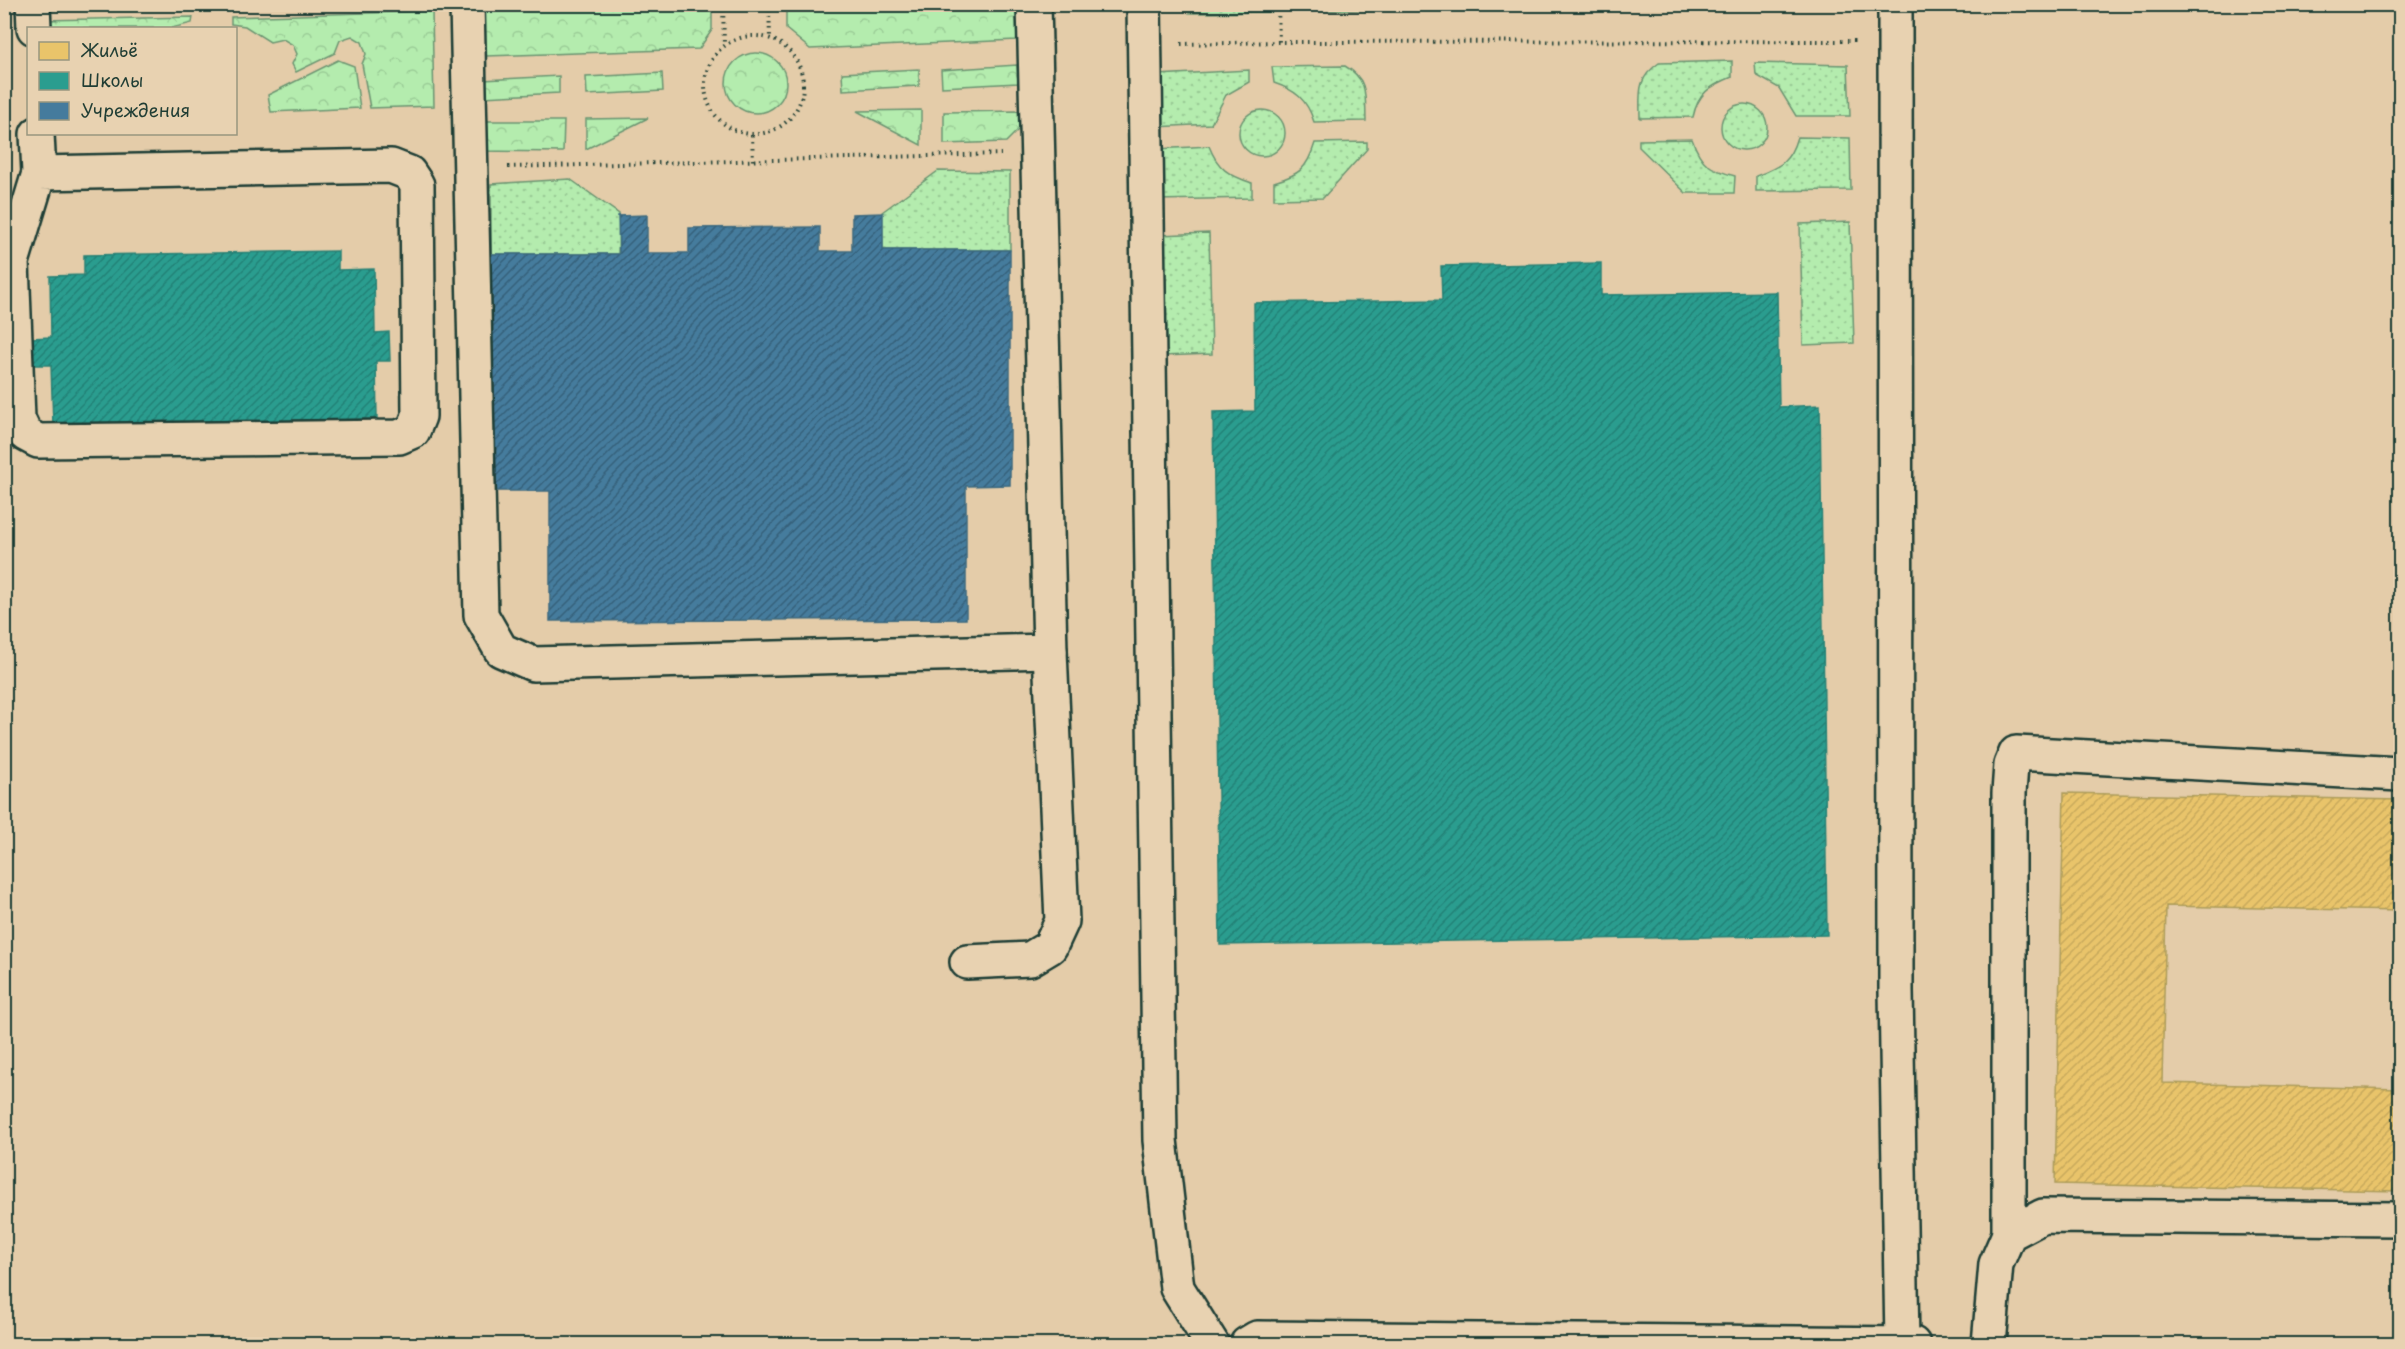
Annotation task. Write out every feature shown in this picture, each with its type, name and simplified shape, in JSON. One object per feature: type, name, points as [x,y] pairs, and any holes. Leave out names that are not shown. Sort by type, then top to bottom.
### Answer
[{"type":"street","points":[[33,4],[34,27]]},
{"type":"street","points":[[467,4],[481,615],[501,650],[533,664],[1050,651]]},
{"type":"street","points":[[967,962],[1030,959],[1050,947],[1062,921],[1050,651],[1034,4]]},
{"type":"street","points":[[1144,4],[1160,1140],[1177,1288],[1212,1344]]},
{"type":"street","points":[[1895,4],[1896,991],[1902,1344]]},
{"type":"street","points":[[37,135],[39,173],[12,262],[18,419],[25,434],[38,441],[399,437],[413,430],[419,416],[417,185],[408,173],[391,166],[39,173]]},
{"type":"street","points":[[1989,1344],[1996,1264],[2009,1234],[2009,793],[2012,765],[2016,753],[2400,774]]},
{"type":"street","points":[[2009,1234],[2043,1216],[2400,1219]]},
{"type":"street","points":[[1247,1344],[1257,1338],[1913,1344]]},
{"type":"path","points":[[723,4],[724,45]]},
{"type":"path","points":[[769,4],[770,38]]},
{"type":"path","points":[[1278,4],[1279,42]]},
{"type":"path","points":[[748,35],[770,38],[780,42],[792,52],[800,66],[804,82],[802,98],[794,113],[783,125],[768,132],[752,135],[736,131],[722,123],[711,110],[705,95],[704,79],[709,63],[732,39],[748,35]]},
{"type":"path","points":[[1144,45],[1279,42],[1896,40]]},
{"type":"path","points":[[752,135],[753,161]]},
{"type":"path","points":[[471,168],[1038,153]]},
{"type":"green space","points":[[1593,4],[1716,5],[1593,8]]},
{"type":"green space","points":[[484,5],[712,5],[712,30],[699,49],[486,56]]},
{"type":"green space","points":[[786,5],[1016,5],[1017,40],[810,49],[786,29]]},
{"type":"green space","points":[[1189,5],[1273,5],[1273,12],[1189,13]]},
{"type":"green space","points":[[1286,5],[1407,5],[1407,9],[1286,11]]},
{"type":"green space","points":[[1434,5],[1482,5],[1482,10],[1434,10]]},
{"type":"green space","points":[[1518,5],[1566,5],[1566,8],[1518,8]]},
{"type":"green space","points":[[432,11],[434,106],[370,108],[362,64],[366,54],[362,42],[352,36],[340,40],[335,53],[296,72],[292,64],[297,54],[293,45],[283,39],[270,42],[245,26],[231,24],[231,17]]},
{"type":"green space","points":[[193,17],[192,23],[176,27],[44,27],[43,20]]},
{"type":"green space","points":[[756,53],[773,58],[781,66],[786,83],[781,100],[773,108],[756,113],[739,108],[731,100],[726,83],[731,66],[739,58]]},
{"type":"green space","points":[[338,60],[354,66],[360,108],[271,112],[268,95]]},
{"type":"green space","points":[[1732,61],[1732,77],[1706,91],[1698,102],[1693,117],[1640,118],[1640,94],[1643,81],[1659,63]]},
{"type":"green space","points":[[1755,63],[1848,65],[1850,116],[1796,116],[1779,88],[1756,75]]},
{"type":"green space","points":[[1017,65],[1018,83],[942,87],[941,70]]},
{"type":"green space","points":[[1345,66],[1353,71],[1362,83],[1366,121],[1314,122],[1308,107],[1299,96],[1274,83],[1272,67]]},
{"type":"green space","points":[[919,69],[919,86],[843,90],[842,73]]},
{"type":"green space","points":[[1249,70],[1249,82],[1226,95],[1211,124],[1156,127],[1157,75]]},
{"type":"green space","points":[[662,73],[663,91],[587,95],[586,77]]},
{"type":"green space","points":[[559,76],[559,93],[483,97],[482,80]]},
{"type":"green space","points":[[1744,104],[1760,111],[1767,127],[1760,143],[1744,150],[1728,143],[1721,127],[1728,111]]},
{"type":"green space","points":[[921,110],[921,145],[857,111]]},
{"type":"green space","points":[[1262,110],[1278,117],[1285,133],[1278,149],[1262,156],[1246,149],[1239,133],[1246,117]]},
{"type":"green space","points":[[1020,111],[1019,129],[1006,142],[944,144],[944,112]]},
{"type":"green space","points":[[648,118],[586,149],[586,119]]},
{"type":"green space","points":[[483,121],[564,121],[563,152],[483,151]]},
{"type":"green space","points":[[1797,137],[1850,138],[1851,190],[1756,191],[1756,176],[1772,170],[1783,162],[1791,152]]},
{"type":"green space","points":[[1692,139],[1707,164],[1735,176],[1734,193],[1686,193],[1639,147],[1639,140]]},
{"type":"green space","points":[[1367,142],[1367,149],[1323,198],[1274,199],[1274,182],[1290,177],[1301,170],[1309,159],[1315,143]]},
{"type":"green space","points":[[1209,146],[1220,166],[1236,177],[1252,183],[1252,198],[1157,200],[1157,149]]},
{"type":"green space","points":[[938,171],[1010,172],[1010,250],[883,250],[882,212]]},
{"type":"green space","points":[[570,179],[619,214],[618,254],[491,254],[491,184]]},
{"type":"green space","points":[[1850,222],[1854,343],[1803,345],[1800,224]]},
{"type":"green space","points":[[1209,233],[1212,354],[1162,356],[1159,235]]},
{"type":"building: Жильё","points":[[2064,793],[2400,800],[2400,911],[2166,906],[2162,1083],[2400,1089],[2398,1191],[2055,1184]]},
{"type":"building: Школы","points":[[338,251],[338,270],[374,269],[375,333],[389,332],[390,361],[376,361],[377,419],[53,425],[51,365],[32,365],[32,338],[51,337],[50,276],[84,275],[84,255]]},
{"type":"building: Школы","points":[[1601,263],[1601,295],[1777,292],[1779,407],[1820,405],[1827,935],[1220,945],[1213,412],[1255,411],[1254,303],[1442,300],[1441,266]]},
{"type":"building: Учреждения","points":[[883,213],[883,250],[1010,250],[1010,485],[966,486],[966,619],[550,621],[550,491],[491,491],[491,254],[619,254],[618,216],[647,215],[647,253],[689,253],[689,228],[820,227],[820,251],[852,251],[852,214]]}]
